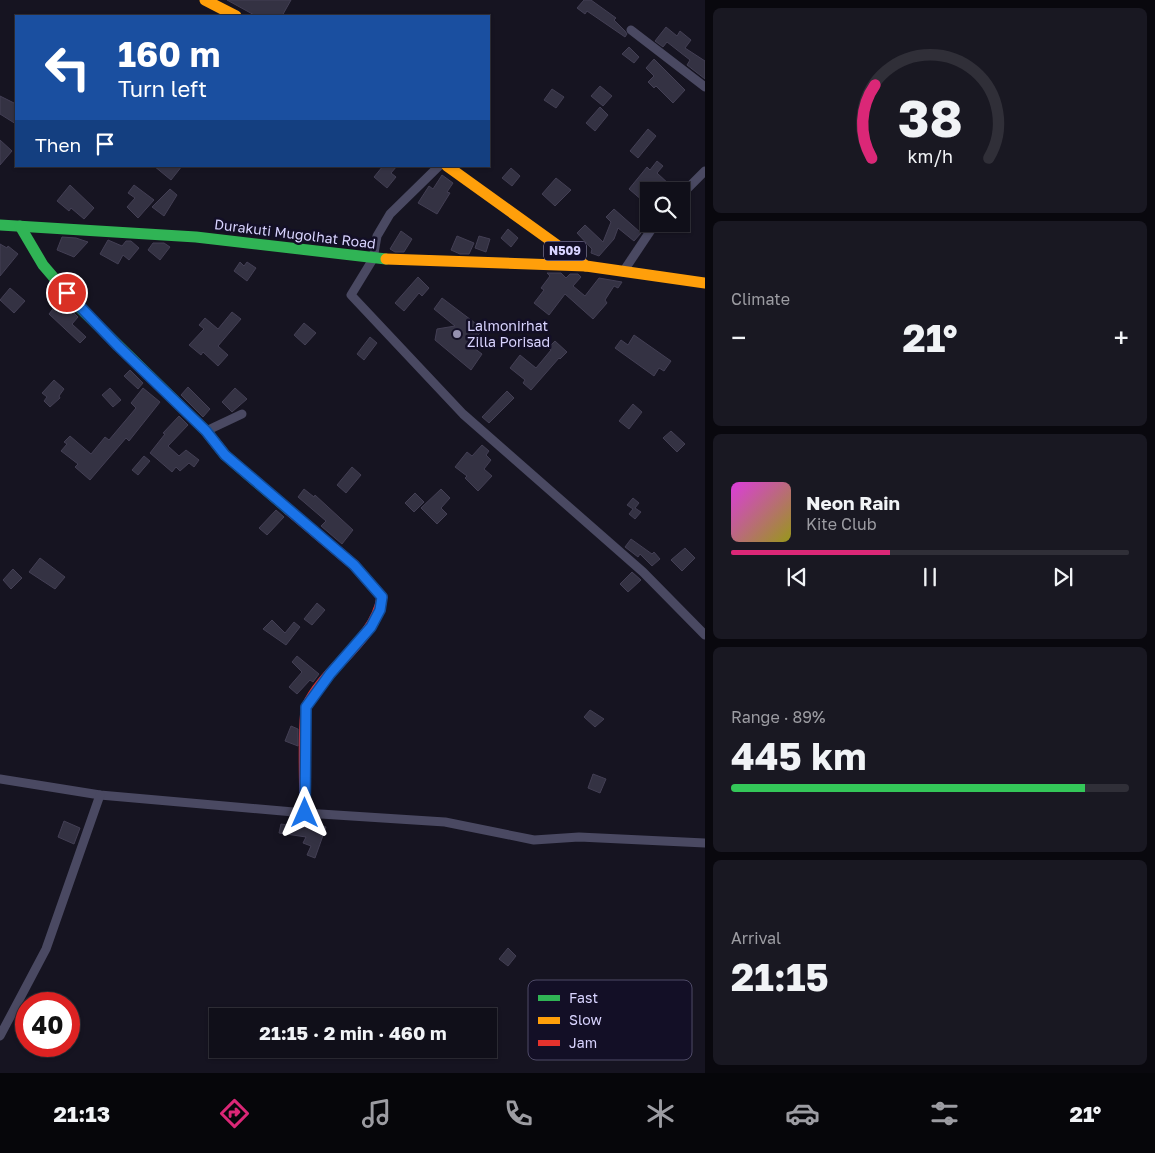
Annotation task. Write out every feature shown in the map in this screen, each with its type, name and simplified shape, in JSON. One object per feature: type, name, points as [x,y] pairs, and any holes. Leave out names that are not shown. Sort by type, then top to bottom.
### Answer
[{"type":"main road","points":[[205,0],[234,15]]},
{"type":"main road","name":"N509","points":[[448,167],[586,266],[705,283]]},
{"type":"main road","name":"Durakuti Mugolhat Road","points":[[0,225],[196,237],[373,259],[586,266]]},
{"type":"main road","points":[[20,226],[42,265],[79,307],[206,431],[225,455],[354,565],[382,597],[380,610],[371,627],[330,674],[306,707],[305,813]]},
{"type":"street","points":[[631,30],[705,87]]},
{"type":"street","points":[[438,167],[390,214],[377,236],[373,259],[351,295],[463,414],[643,572],[705,636]]},
{"type":"street","points":[[690,186],[705,170]]},
{"type":"street","points":[[623,272],[650,232]]},
{"type":"street","points":[[206,431],[242,414]]},
{"type":"street","points":[[0,779],[100,795],[305,813],[445,822],[534,840],[579,837],[705,842]]},
{"type":"street","points":[[0,1036],[46,949],[100,795]]},
{"type":"building","points":[[227,0],[291,0],[283,15],[254,15]]},
{"type":"building","points":[[584,0],[591,0],[616,18],[614,20],[627,34],[625,37],[587,11],[585,14],[577,8]]},
{"type":"building","points":[[666,27],[677,36],[680,31],[691,40],[685,48],[705,61],[705,79],[687,65],[690,60],[667,42],[663,47],[655,41]]},
{"type":"building","points":[[629,47],[639,57],[634,63],[622,54]]},
{"type":"building","points":[[654,59],[685,90],[673,103],[656,86],[654,88],[648,82],[654,76],[646,68]]},
{"type":"building","points":[[600,86],[612,96],[603,106],[591,96]]},
{"type":"building","points":[[552,89],[564,97],[556,108],[544,100]]},
{"type":"building","points":[[0,96],[15,104],[15,123],[0,114]]},
{"type":"building","points":[[600,107],[608,115],[595,131],[586,123]]},
{"type":"building","points":[[648,129],[656,136],[638,158],[630,151]]},
{"type":"building","points":[[0,140],[12,151],[0,165]]},
{"type":"building","points":[[657,161],[663,166],[657,173],[667,182],[640,182],[640,198],[629,189],[647,167],[650,170]]},
{"type":"building","points":[[155,167],[181,167],[171,180]]},
{"type":"building","points":[[382,167],[396,167],[391,173],[396,177],[387,188],[374,177]]},
{"type":"building","points":[[511,168],[520,176],[512,186],[502,178]]},
{"type":"building","points":[[442,175],[453,183],[447,192],[450,193],[437,214],[418,203],[429,186],[433,189]]},
{"type":"building","points":[[556,178],[571,190],[555,206],[542,194]]},
{"type":"building","points":[[70,185],[94,208],[84,219],[71,208],[69,211],[57,201]]},
{"type":"building","points":[[134,185],[154,200],[138,218],[127,207],[135,198],[128,193]]},
{"type":"building","points":[[170,189],[177,195],[164,216],[152,207]]},
{"type":"building","points":[[614,209],[641,233],[634,241],[618,228],[614,239],[599,256],[591,253],[592,249],[577,233],[585,225],[603,242],[611,222],[606,217]]},
{"type":"building","points":[[508,229],[518,238],[511,247],[501,238]]},
{"type":"building","points":[[401,231],[412,239],[404,252],[395,252],[390,249]]},
{"type":"building","points":[[457,236],[474,243],[469,254],[460,254],[451,250]]},
{"type":"building","points":[[479,236],[490,239],[486,252],[475,248]]},
{"type":"building","points":[[62,237],[76,238],[88,242],[74,257],[57,250]]},
{"type":"building","points":[[108,240],[122,246],[126,241],[131,241],[139,248],[129,260],[123,255],[118,264],[100,254]]},
{"type":"building","points":[[153,243],[164,243],[170,247],[160,260],[148,250]]},
{"type":"building","points":[[0,244],[7,248],[8,246],[18,254],[0,276]]},
{"type":"building","points":[[240,262],[244,266],[247,262],[256,268],[247,281],[234,271]]},
{"type":"building","points":[[547,273],[561,273],[566,278],[570,274],[578,274],[581,277],[573,286],[585,296],[599,278],[622,282],[618,288],[614,286],[605,300],[607,303],[593,319],[565,294],[549,315],[534,303],[544,290],[541,288],[550,276]]},
{"type":"building","points":[[418,277],[429,288],[422,296],[419,293],[404,311],[395,303]]},
{"type":"building","points":[[10,288],[25,301],[14,313],[0,300]]},
{"type":"building","name":"Lalmonirhat Zilla Porisad","points":[[442,298],[483,329],[470,345],[482,354],[471,370],[435,340],[437,329],[455,326],[434,309]]},
{"type":"building","points":[[56,305],[62,311],[67,306],[78,317],[72,324],[86,337],[80,343],[49,314]]},
{"type":"building","points":[[232,312],[241,319],[218,346],[228,355],[218,366],[203,352],[201,355],[189,345],[204,329],[199,325],[205,318],[218,329]]},
{"type":"building","points":[[304,323],[316,333],[305,345],[294,335]]},
{"type":"building","points":[[634,335],[671,361],[664,371],[659,368],[654,376],[615,348],[621,340],[628,345]]},
{"type":"building","points":[[370,337],[377,343],[364,360],[357,354]]},
{"type":"building","points":[[555,341],[567,352],[559,358],[531,390],[523,383],[525,380],[510,368],[520,355],[536,368],[551,350],[548,348]]},
{"type":"building","points":[[130,370],[143,383],[138,389],[124,376]]},
{"type":"building","points":[[54,380],[64,389],[59,396],[60,398],[50,407],[44,401],[47,397],[42,393]]},
{"type":"building","points":[[188,387],[210,409],[203,417],[181,395]]},
{"type":"building","points":[[110,388],[121,400],[113,407],[102,395]]},
{"type":"building","points":[[143,388],[160,402],[129,441],[126,438],[90,480],[75,467],[78,464],[61,451],[67,444],[64,442],[70,436],[91,454],[105,437],[109,440],[136,408],[131,403]]},
{"type":"building","points":[[235,388],[247,399],[232,412],[222,402]]},
{"type":"building","points":[[507,391],[514,398],[489,423],[482,417]]},
{"type":"building","points":[[633,404],[642,412],[629,429],[619,421]]},
{"type":"building","points":[[179,416],[188,425],[168,446],[179,456],[186,450],[199,460],[194,467],[189,463],[180,471],[176,467],[172,472],[150,453],[165,434],[163,433]]},
{"type":"building","points":[[671,431],[685,444],[677,452],[663,438]]},
{"type":"building","points":[[482,445],[489,451],[486,455],[491,460],[484,469],[492,476],[478,491],[465,478],[467,476],[455,467],[467,452],[472,456]]},
{"type":"building","points":[[144,456],[150,461],[138,475],[132,470]]},
{"type":"building","points":[[352,467],[361,475],[346,493],[337,485]]},
{"type":"building","points":[[304,489],[314,497],[315,495],[353,530],[342,544],[321,526],[326,521],[298,497]]},
{"type":"building","points":[[441,489],[450,498],[441,508],[447,514],[437,524],[421,508]]},
{"type":"building","points":[[415,493],[424,502],[414,512],[405,503]]},
{"type":"building","points":[[633,498],[639,503],[635,508],[641,512],[635,519],[629,514],[633,509],[627,505]]},
{"type":"building","points":[[276,510],[284,517],[267,535],[259,528]]},
{"type":"building","points":[[631,539],[652,554],[654,552],[660,559],[652,566],[640,554],[638,557],[625,547]]},
{"type":"building","points":[[685,548],[695,558],[682,571],[671,560]]},
{"type":"building","points":[[40,558],[65,577],[55,589],[29,572]]},
{"type":"building","points":[[13,569],[22,578],[11,589],[3,580]]},
{"type":"building","points":[[632,572],[641,580],[628,592],[620,584]]},
{"type":"building","points":[[317,603],[325,610],[312,625],[304,619]]},
{"type":"building","points":[[272,620],[285,633],[294,622],[300,627],[286,645],[263,629]]},
{"type":"building","points":[[297,656],[319,674],[313,682],[310,680],[297,694],[289,687],[302,672],[292,662]]},
{"type":"building","points":[[590,710],[604,719],[595,727],[584,717]]},
{"type":"building","points":[[291,726],[298,729],[298,746],[285,741]]},
{"type":"building","points":[[593,774],[606,779],[600,793],[588,788]]},
{"type":"building","points":[[64,821],[80,828],[74,844],[58,837]]},
{"type":"building","points":[[309,822],[326,827],[315,858],[307,855],[311,846],[303,843],[306,837],[279,833],[281,824],[307,828]]},
{"type":"building","points":[[508,948],[516,956],[508,966],[499,959]]},
{"type":"traffic: fast","points":[[0,225],[196,237],[386,259]]},
{"type":"traffic: fast","points":[[20,226],[43,265],[79,307],[206,431],[225,455],[289,510]]},
{"type":"traffic: slow","points":[[205,0],[234,15]]},
{"type":"traffic: slow","points":[[448,167],[586,266],[705,283]]},
{"type":"traffic: slow","points":[[386,259],[586,266]]},
{"type":"traffic: jam","points":[[289,510],[354,565],[382,597],[378,613],[370,627],[360,641],[325,679],[307,706],[304,740],[305,813]]},
{"type":"place","name":"Lalmonirhat Zilla Porisad","points":[[457,334]]},
{"type":"route","points":[[67,293],[118,346],[206,431],[225,455],[354,565],[382,597],[380,610],[371,627],[330,674],[306,707],[305,813]]}]
